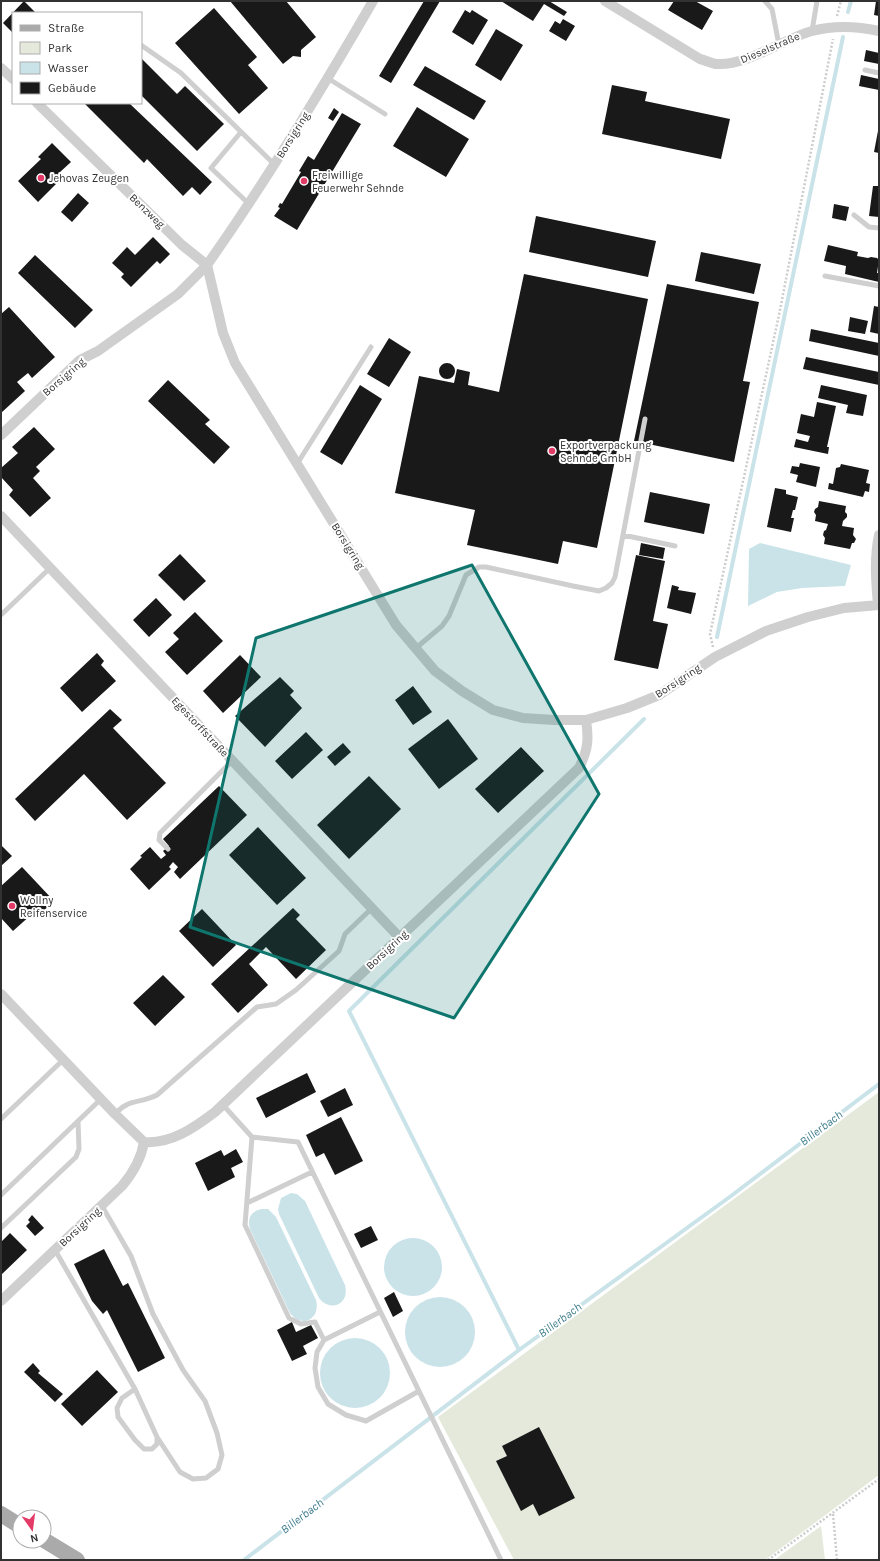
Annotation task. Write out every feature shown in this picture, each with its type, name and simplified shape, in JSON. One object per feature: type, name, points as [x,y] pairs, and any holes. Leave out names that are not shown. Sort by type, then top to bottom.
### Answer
[{"type":"main road","points":[[1,1514],[12,1521]]},
{"type":"main road","points":[[52,1545],[76,1560]]},
{"type":"street","name":"Borsigring","points":[[1,435],[80,360],[98,351],[178,294],[207,265],[250,204],[275,165],[329,78],[373,1]]},
{"type":"street","name":"Dieselstraße","points":[[605,1],[700,59],[716,64],[735,63],[812,31],[835,26],[854,26],[879,30]]},
{"type":"street","points":[[1,68],[12,78]]},
{"type":"street","name":"Benzweg","points":[[38,104],[182,245],[207,265]]},
{"type":"street","name":"Borsigring","points":[[207,265],[223,333],[235,363],[396,625],[435,671],[462,691],[493,710],[523,718],[586,720],[627,708],[659,695],[715,657],[766,631],[808,617],[837,610],[879,605]]},
{"type":"street","name":"Egestorffstraße","points":[[1,516],[400,938]]},
{"type":"street","points":[[879,535],[875,566],[879,605]]},
{"type":"street","name":"Borsigring","points":[[1,1301],[102,1206],[130,1176],[140,1156],[144,1142],[158,1142],[178,1136],[199,1124],[223,1105],[579,768],[585,756],[589,737],[586,720]]},
{"type":"street","points":[[1,994],[115,1114],[144,1142]]},
{"type":"lane","points":[[765,1],[772,9],[779,45]]},
{"type":"lane","points":[[812,31],[817,1]]},
{"type":"lane","points":[[142,46],[181,73],[275,165]]},
{"type":"lane","points":[[865,70],[879,73]]},
{"type":"lane","points":[[329,78],[385,114]]},
{"type":"lane","points":[[240,132],[211,168],[250,204]]},
{"type":"lane","points":[[854,215],[869,227],[879,228]]},
{"type":"lane","points":[[825,276],[879,286]]},
{"type":"lane","points":[[297,464],[371,347]]},
{"type":"lane","points":[[416,648],[442,626],[449,616],[466,575],[479,567],[486,567],[599,591],[612,583],[615,578],[645,419]]},
{"type":"lane","points":[[623,535],[675,546]]},
{"type":"lane","points":[[2,614],[50,568]]},
{"type":"lane","points":[[168,849],[159,840],[160,833],[232,761]]},
{"type":"lane","points":[[115,1114],[122,1106],[132,1102],[148,1100],[157,1095],[257,1007],[276,1004],[296,990],[339,951],[345,934],[371,908]]},
{"type":"lane","points":[[1,1119],[63,1060]]},
{"type":"lane","points":[[1,1195],[101,1099]]},
{"type":"lane","points":[[223,1105],[252,1137],[298,1142],[501,1560]]},
{"type":"lane","points":[[1,1228],[76,1157],[79,1149],[78,1121]]},
{"type":"lane","points":[[252,1137],[245,1226],[289,1318],[301,1324],[315,1322],[324,1340]]},
{"type":"lane","points":[[247,1203],[312,1172]]},
{"type":"lane","points":[[55,1250],[135,1389],[157,1437],[180,1472],[193,1479],[206,1478],[218,1469],[222,1455],[217,1433],[205,1401],[183,1370],[153,1314],[131,1256],[102,1206]]},
{"type":"lane","points":[[380,1312],[324,1340],[317,1352],[315,1368],[318,1387],[328,1404],[346,1415],[366,1421],[418,1391]]},
{"type":"lane","points":[[135,1389],[122,1398],[117,1408],[118,1417],[135,1440],[144,1449],[152,1449],[157,1444],[157,1437]]},
{"type":"path","points":[[715,657],[710,634],[779,316],[841,1]]},
{"type":"path","points":[[768,1560],[879,1479]]},
{"type":"path","points":[[833,1514],[838,1560]]},
{"type":"highlighted area","points":[[472,565],[599,794],[454,1018],[190,927],[256,638]]},
{"type":"green space","points":[[879,1092],[879,1475],[765,1560],[514,1560],[438,1417]]},
{"type":"green space","points":[[821,1526],[825,1560],[774,1560]]},
{"type":"water","points":[[760,543],[851,565],[845,586],[802,588],[777,592],[748,606],[749,549]]},
{"type":"water","points":[[291,1193],[297,1194],[305,1201],[345,1285],[345,1297],[338,1304],[329,1305],[324,1303],[319,1298],[279,1214],[278,1209],[281,1198]]},
{"type":"water","points":[[268,1209],[276,1217],[316,1300],[316,1312],[309,1320],[300,1320],[295,1318],[290,1313],[250,1229],[249,1222],[251,1216],[255,1211]]},
{"type":"water","points":[[407,1238],[419,1238],[434,1246],[442,1261],[442,1273],[434,1288],[419,1296],[407,1296],[392,1288],[384,1273],[384,1261],[392,1246]]},
{"type":"water","points":[[440,1297],[453,1300],[465,1307],[472,1319],[475,1332],[472,1345],[465,1357],[453,1364],[440,1367],[427,1364],[415,1357],[408,1345],[405,1332],[408,1319],[415,1307],[427,1300]]},
{"type":"water","points":[[348,1338],[362,1338],[375,1344],[384,1353],[390,1366],[388,1386],[380,1398],[362,1408],[348,1408],[335,1402],[326,1393],[320,1380],[320,1366],[326,1353],[335,1344]]},
{"type":"building","points":[[24,1],[35,12],[14,12]]},
{"type":"building","points":[[230,1],[286,1],[316,37],[301,50],[301,57],[293,56],[283,64]]},
{"type":"building","points":[[424,1],[440,1],[391,83],[379,76]]},
{"type":"building","points":[[501,1],[549,1],[567,12],[564,16],[544,4],[533,21]]},
{"type":"building","points":[[674,1],[695,1],[713,11],[702,30],[668,10]]},
{"type":"building","points":[[876,1],[879,1],[879,16],[874,15]]},
{"type":"building","points":[[214,8],[257,57],[248,65],[268,88],[239,114],[175,43]]},
{"type":"building","points":[[465,10],[470,13],[472,10],[488,20],[473,45],[452,32]]},
{"type":"building","points":[[12,14],[12,32],[3,23]]},
{"type":"building","points":[[563,19],[575,26],[566,41],[549,31],[555,21],[560,24]]},
{"type":"building","points":[[496,29],[523,45],[501,81],[475,65]]},
{"type":"building","points":[[866,50],[879,53],[879,64],[864,61]]},
{"type":"building","points":[[142,59],[177,94],[185,86],[224,124],[197,151],[142,96]]},
{"type":"building","points":[[425,66],[486,101],[474,120],[413,85]]},
{"type":"building","points":[[861,75],[879,79],[879,90],[859,86]]},
{"type":"building","points":[[612,85],[647,92],[645,101],[730,119],[721,159],[602,134]]},
{"type":"building","points":[[85,104],[130,104],[212,182],[200,195],[192,187],[183,196],[147,159],[144,163]]},
{"type":"building","points":[[417,107],[469,139],[446,177],[393,146]]},
{"type":"building","points":[[334,108],[339,112],[333,121],[328,118]]},
{"type":"building","name":"Freiwillige Feuerwehr Sehnde","points":[[342,113],[361,124],[297,230],[274,216],[280,208],[278,207],[280,203],[282,204],[301,172],[299,171],[308,156],[314,160]]},
{"type":"building","points":[[879,131],[879,153],[874,152]]},
{"type":"building","points":[[52,143],[71,162],[59,173],[63,177],[38,202],[18,181],[41,159],[38,157]]},
{"type":"building","points":[[873,186],[879,186],[879,217],[869,216]]},
{"type":"building","points":[[78,193],[89,203],[72,222],[61,212]]},
{"type":"building","points":[[834,204],[849,207],[846,221],[832,218]]},
{"type":"building","points":[[536,216],[656,241],[648,277],[529,252]]},
{"type":"building","points":[[153,237],[170,254],[160,264],[157,261],[131,287],[121,277],[124,274],[112,263],[127,247],[135,255]]},
{"type":"building","points":[[828,245],[858,252],[857,256],[877,258],[879,260],[877,273],[879,273],[879,282],[845,274],[846,266],[824,261]]},
{"type":"building","points":[[701,252],[761,264],[754,294],[695,281]]},
{"type":"building","points":[[35,255],[93,310],[75,328],[18,273]]},
{"type":"building","name":"Exportverpackung Sehnde GmbH","points":[[524,274],[648,299],[597,548],[563,541],[558,564],[467,545],[475,510],[395,493],[419,376],[454,383],[457,369],[470,372],[468,385],[499,392]]},
{"type":"building","points":[[667,284],[759,302],[743,381],[750,382],[734,462],[634,441]]},
{"type":"building","points":[[874,306],[879,307],[879,334],[870,332]]},
{"type":"building","points":[[9,307],[55,357],[32,378],[28,373],[17,382],[25,391],[1,413],[1,314]]},
{"type":"building","points":[[850,317],[868,321],[865,334],[848,331]]},
{"type":"building","points":[[811,329],[879,343],[879,356],[809,341]]},
{"type":"building","points":[[389,338],[411,352],[389,387],[367,374]]},
{"type":"building","points":[[806,357],[879,372],[879,385],[803,369]]},
{"type":"building","points":[[447,363],[453,365],[455,371],[453,377],[447,379],[441,377],[439,371],[441,365]]},
{"type":"building","points":[[168,380],[210,420],[205,424],[230,447],[214,464],[148,401]]},
{"type":"building","points":[[360,385],[382,399],[342,465],[320,452]]},
{"type":"building","points":[[821,385],[867,395],[863,416],[846,413],[848,405],[818,398]]},
{"type":"building","points":[[817,402],[836,406],[827,447],[829,447],[828,454],[794,447],[796,439],[808,442],[810,436],[797,433],[801,414],[814,417]]},
{"type":"building","points":[[34,427],[55,449],[36,467],[40,471],[33,478],[51,498],[30,517],[9,495],[13,490],[1,477],[1,468],[18,453],[12,447]]},
{"type":"building","points":[[800,463],[820,467],[816,487],[796,482],[798,475],[790,473],[792,466],[799,467]]},
{"type":"building","points":[[841,464],[869,470],[866,483],[870,484],[869,492],[865,491],[863,497],[828,489],[829,483],[833,484],[836,468],[840,467]]},
{"type":"building","points":[[775,488],[786,490],[786,494],[798,497],[795,510],[793,510],[791,518],[794,518],[791,532],[767,527]]},
{"type":"building","points":[[650,492],[710,504],[704,534],[644,522]]},
{"type":"building","points":[[819,501],[846,506],[845,512],[847,517],[843,521],[842,526],[854,528],[853,535],[856,539],[854,543],[852,543],[850,549],[824,544],[825,538],[823,535],[828,524],[815,521],[816,515],[814,512],[818,507]]},
{"type":"building","points":[[641,543],[665,548],[663,559],[639,555]]},
{"type":"building","points":[[180,554],[206,581],[184,601],[158,575]]},
{"type":"building","points":[[636,555],[665,561],[653,621],[668,624],[658,669],[614,660]]},
{"type":"building","points":[[672,585],[679,587],[678,590],[696,593],[691,614],[667,608]]},
{"type":"building","points":[[156,598],[172,615],[149,637],[133,620]]},
{"type":"building","points":[[195,612],[223,641],[187,675],[165,652],[179,639],[173,633]]},
{"type":"building","points":[[97,653],[104,661],[101,665],[116,681],[82,712],[60,688]]},
{"type":"building","points":[[240,655],[261,677],[223,713],[203,691]]},
{"type":"building","points":[[280,677],[294,691],[290,695],[302,708],[265,747],[235,716]]},
{"type":"building","points":[[413,686],[432,712],[413,725],[395,700]]},
{"type":"building","points":[[110,709],[122,720],[113,728],[166,783],[127,820],[84,774],[35,821],[15,799]]},
{"type":"building","points":[[448,719],[478,759],[439,789],[408,749]]},
{"type":"building","points":[[306,732],[323,750],[292,779],[275,761]]},
{"type":"building","points":[[343,743],[351,752],[335,766],[327,757]]},
{"type":"building","points":[[521,747],[544,771],[498,813],[475,789]]},
{"type":"building","points":[[369,776],[401,809],[349,859],[317,825]]},
{"type":"building","points":[[219,786],[247,815],[180,879],[174,872],[178,867],[173,862],[169,867],[171,869],[149,890],[130,869],[142,857],[140,856],[150,847],[161,859],[166,855],[163,851],[169,846],[163,839]]},
{"type":"building","points":[[258,827],[306,878],[277,905],[229,855]]},
{"type":"building","points":[[1,845],[12,856],[1,866]]},
{"type":"building","points":[[22,867],[54,901],[40,914],[32,914],[13,931],[1,918],[1,886]]},
{"type":"building","points":[[293,908],[300,915],[296,919],[326,950],[296,979],[266,947],[249,964],[268,985],[238,1013],[211,984]]},
{"type":"building","points":[[202,909],[236,945],[213,967],[179,931]]},
{"type":"building","points":[[163,975],[185,997],[155,1026],[133,1003]]},
{"type":"building","points":[[307,1073],[316,1092],[266,1118],[256,1098]]},
{"type":"building","points":[[345,1088],[353,1105],[328,1117],[320,1101]]},
{"type":"building","points":[[341,1117],[363,1161],[335,1175],[324,1153],[316,1157],[306,1135]]},
{"type":"building","points":[[236,1149],[243,1162],[231,1168],[235,1177],[208,1191],[195,1163],[221,1150],[224,1156]]},
{"type":"building","points":[[32,1215],[44,1228],[35,1236],[26,1226],[30,1222],[28,1220]]},
{"type":"building","points":[[371,1226],[378,1240],[361,1248],[354,1234]]},
{"type":"building","points":[[10,1233],[27,1250],[1,1275],[1,1242]]},
{"type":"building","points":[[104,1249],[123,1286],[128,1283],[165,1358],[138,1372],[107,1310],[103,1314],[92,1301],[74,1264]]},
{"type":"building","points":[[394,1292],[403,1311],[393,1317],[384,1298]]},
{"type":"building","points":[[292,1322],[296,1332],[311,1325],[318,1338],[303,1346],[307,1354],[292,1361],[277,1330]]},
{"type":"building","points":[[33,1363],[40,1371],[38,1373],[63,1394],[55,1402],[24,1372]]},
{"type":"building","points":[[97,1370],[118,1392],[82,1426],[61,1404]]},
{"type":"building","points":[[539,1427],[575,1498],[539,1516],[533,1504],[521,1511],[496,1461],[507,1456],[502,1446]]},
{"type":"waterway","points":[[848,12],[851,1]]},
{"type":"waterway","points":[[717,637],[843,37]]},
{"type":"waterway","points":[[519,1350],[349,1011],[644,719]]},
{"type":"waterway","name":"Billerbach","points":[[244,1560],[519,1350],[731,1196],[879,1084]]},
{"type":"place","name":"Jehovas Zeugen","points":[[41,178]]},
{"type":"place","name":"Freiwillige Feuerwehr Sehnde","points":[[304,181]]},
{"type":"place","name":"Exportverpackung Sehnde GmbH","points":[[552,451]]},
{"type":"place","name":"Wollny Reifenservice","points":[[12,906]]}]
